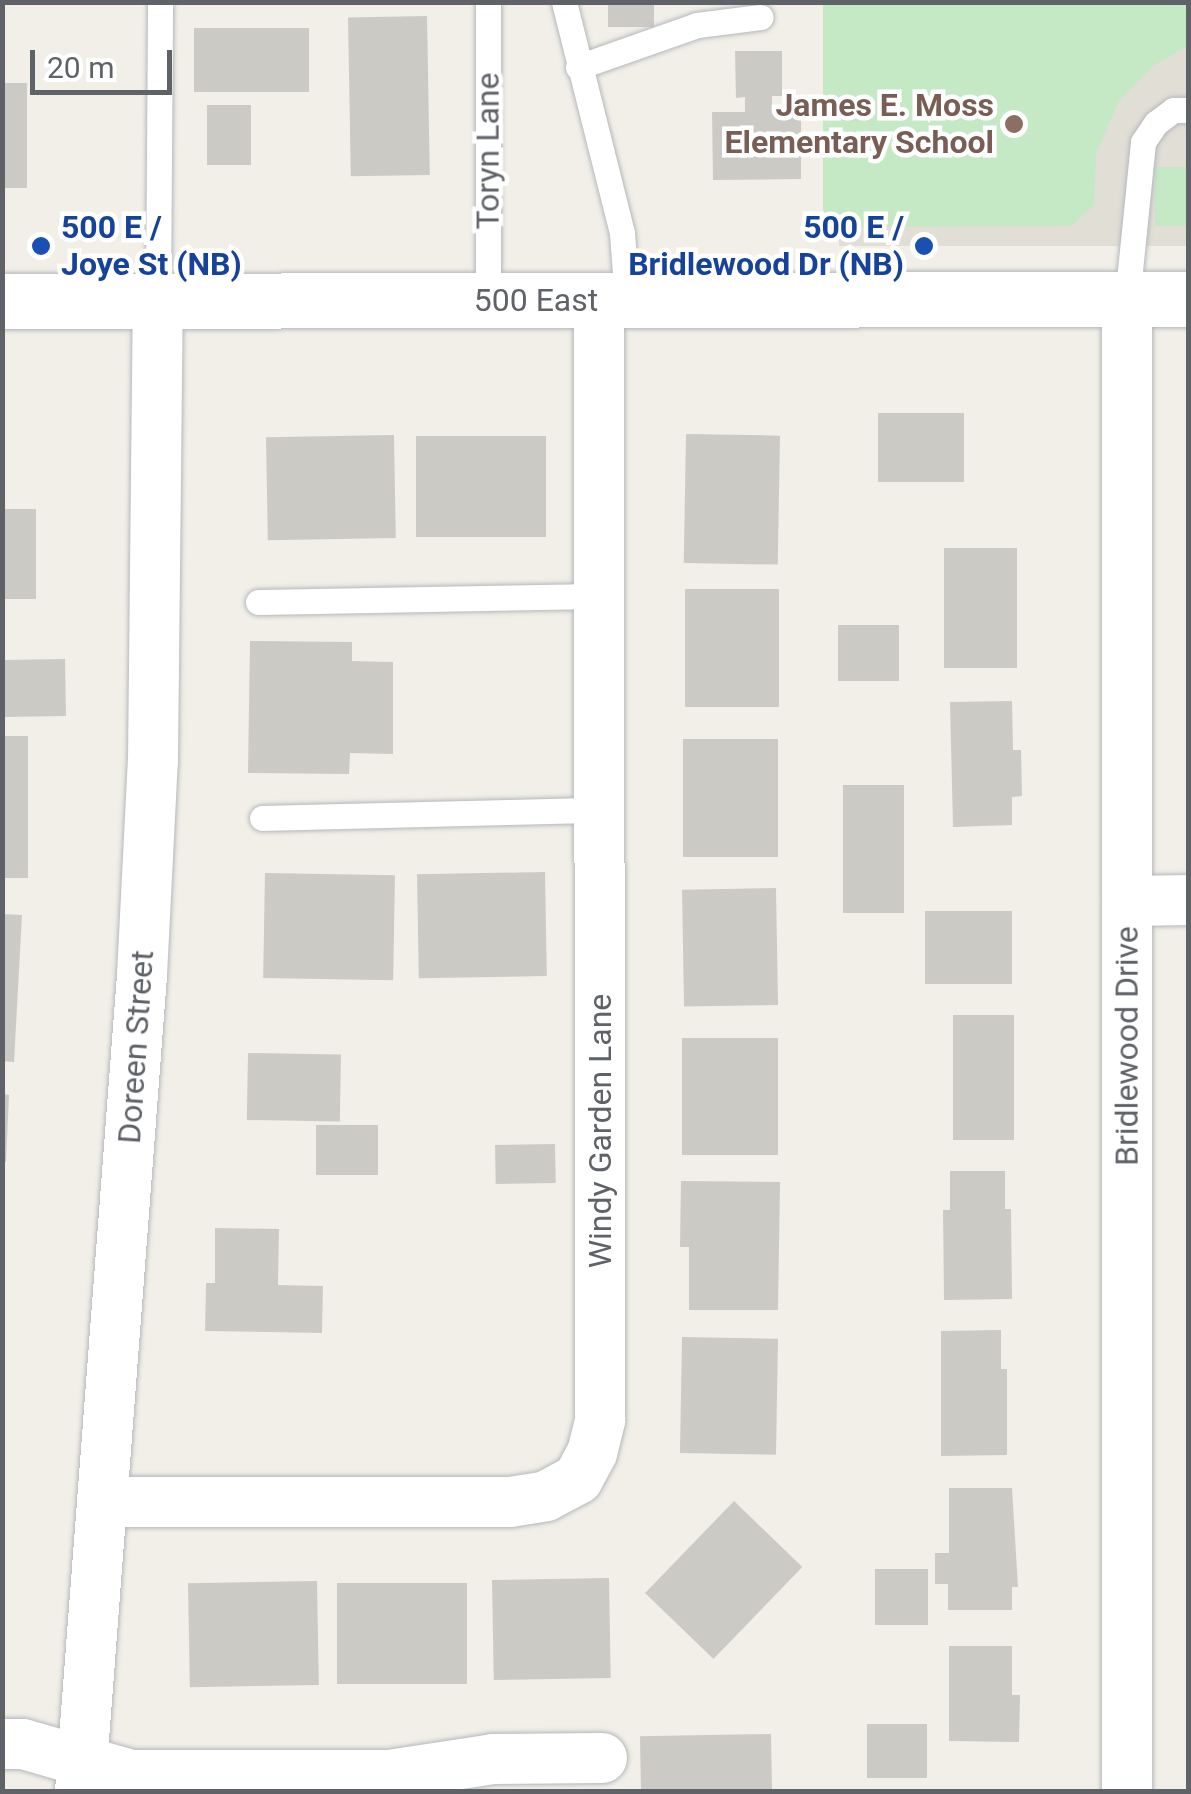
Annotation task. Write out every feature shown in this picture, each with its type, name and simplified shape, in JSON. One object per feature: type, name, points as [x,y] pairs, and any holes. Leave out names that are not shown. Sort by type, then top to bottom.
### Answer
[{"type":"street","name":"500 East","points":[[2,301],[1188,299]]},
{"type":"street","name":"Doreen Street","points":[[81,1776],[104,1502],[153,761],[158,300]]},
{"type":"street","name":"Windy Garden Lane","points":[[104,1502],[510,1502],[546,1496],[578,1479],[600,1420],[598,596],[613,300]]},
{"type":"street","name":"Bridlewood Drive","points":[[1126,300],[1127,1792]]},
{"type":"street","points":[[1127,901],[1188,900]]},
{"type":"street","points":[[2,1744],[23,1744],[81,1776],[390,1774],[494,1759],[602,1758]]},
{"type":"lane","points":[[158,300],[160,2]]},
{"type":"lane","name":"Toryn Lane","points":[[488,2],[488,300]]},
{"type":"lane","points":[[564,2],[622,233],[613,300]]},
{"type":"lane","points":[[578,67],[697,25],[760,16]]},
{"type":"lane","points":[[1126,300],[1143,142],[1173,110],[1188,110]]},
{"type":"lane","points":[[258,602],[598,596]]},
{"type":"lane","points":[[262,818],[599,810]]},
{"type":"shaded area","name":"James E. Moss Elementary School","points":[[839,3],[1188,3],[1188,246],[839,246]]},
{"type":"green space","name":"James E. Moss Elementary School","points":[[823,3],[1188,3],[1188,46],[1153,66],[1119,101],[1096,154],[1094,205],[1071,226],[823,227]]},
{"type":"green space","points":[[1155,167],[1188,167],[1188,226],[1155,226]]},
{"type":"building","points":[[608,2],[654,2],[654,27],[608,27]]},
{"type":"building","points":[[427,16],[430,175],[351,176],[348,17]]},
{"type":"building","points":[[194,28],[309,28],[309,92],[194,92]]},
{"type":"building","points":[[735,51],[782,51],[782,96],[772,96],[772,112],[801,112],[801,179],[713,180],[712,112],[745,112],[745,97],[736,98]]},
{"type":"building","points":[[2,83],[27,83],[27,188],[2,188]]},
{"type":"building","points":[[207,105],[251,105],[251,165],[207,165]]},
{"type":"building","points":[[878,413],[964,413],[964,482],[878,482]]},
{"type":"building","points":[[686,434],[780,436],[778,565],[684,563]]},
{"type":"building","points":[[394,435],[396,538],[268,540],[266,437]]},
{"type":"building","points":[[416,436],[546,436],[546,537],[416,537]]},
{"type":"building","points":[[2,509],[36,509],[36,599],[2,599]]},
{"type":"building","points":[[944,548],[1017,548],[1017,668],[944,668]]},
{"type":"building","points":[[685,589],[779,589],[779,707],[685,707]]},
{"type":"building","points":[[838,625],[899,625],[899,681],[838,681]]},
{"type":"building","points":[[250,641],[352,642],[352,661],[393,662],[393,754],[350,753],[349,774],[248,773]]},
{"type":"building","points":[[65,659],[66,716],[3,717],[2,660]]},
{"type":"building","points":[[1012,701],[1013,750],[1021,750],[1022,796],[1012,797],[1012,825],[953,827],[950,702]]},
{"type":"building","points":[[2,736],[28,736],[28,878],[2,878]]},
{"type":"building","points":[[683,739],[778,739],[778,857],[683,857]]},
{"type":"building","points":[[843,785],[904,785],[904,913],[843,913]]},
{"type":"building","points":[[545,872],[547,976],[419,978],[417,874]]},
{"type":"building","points":[[265,873],[395,875],[393,980],[263,978]]},
{"type":"building","points":[[776,888],[778,1005],[684,1007],[682,890]]},
{"type":"building","points":[[925,911],[1012,911],[1012,984],[925,984]]},
{"type":"building","points":[[2,914],[22,915],[14,1062],[2,1061]]},
{"type":"building","points":[[953,1015],[1014,1015],[1014,1140],[953,1140]]},
{"type":"building","points":[[682,1038],[778,1038],[778,1155],[682,1155]]},
{"type":"building","points":[[248,1053],[341,1055],[340,1122],[247,1120]]},
{"type":"building","points":[[2,1094],[9,1095],[6,1162],[2,1162]]},
{"type":"building","points":[[316,1125],[378,1125],[378,1175],[316,1175]]},
{"type":"building","points":[[555,1144],[556,1183],[496,1184],[495,1145]]},
{"type":"building","points":[[950,1171],[1005,1171],[1005,1209],[1011,1209],[1012,1299],[944,1300],[943,1210],[950,1210]]},
{"type":"building","points":[[681,1181],[780,1182],[778,1310],[689,1310],[689,1247],[680,1247]]},
{"type":"building","points":[[215,1228],[279,1229],[278,1285],[323,1286],[322,1333],[205,1331],[206,1283],[215,1283]]},
{"type":"building","points":[[1001,1330],[1001,1369],[1007,1369],[1007,1455],[941,1456],[941,1331]]},
{"type":"building","points":[[682,1337],[778,1339],[776,1455],[680,1453]]},
{"type":"building","points":[[949,1488],[1012,1488],[1018,1587],[1012,1587],[1012,1610],[948,1610],[948,1584],[935,1584],[935,1553],[949,1553]]},
{"type":"building","points":[[734,1501],[802,1567],[713,1659],[645,1593]]},
{"type":"building","points":[[875,1569],[928,1569],[928,1625],[875,1625]]},
{"type":"building","points":[[609,1578],[611,1678],[494,1680],[492,1580]]},
{"type":"building","points":[[317,1581],[319,1685],[190,1687],[188,1583]]},
{"type":"building","points":[[337,1583],[467,1583],[467,1684],[337,1684]]},
{"type":"building","points":[[949,1646],[1012,1646],[1012,1695],[1020,1695],[1019,1742],[949,1741]]},
{"type":"building","points":[[867,1724],[927,1724],[927,1778],[867,1778]]},
{"type":"building","points":[[771,1734],[772,1792],[641,1792],[640,1736]]},
{"type":"place","name":"James E. Moss Elementary School","points":[[1014,124]]},
{"type":"place","name":"500 E / Joye St (NB)","points":[[41,246]]},
{"type":"place","name":"500 E / Bridlewood Dr (NB)","points":[[924,246]]}]
